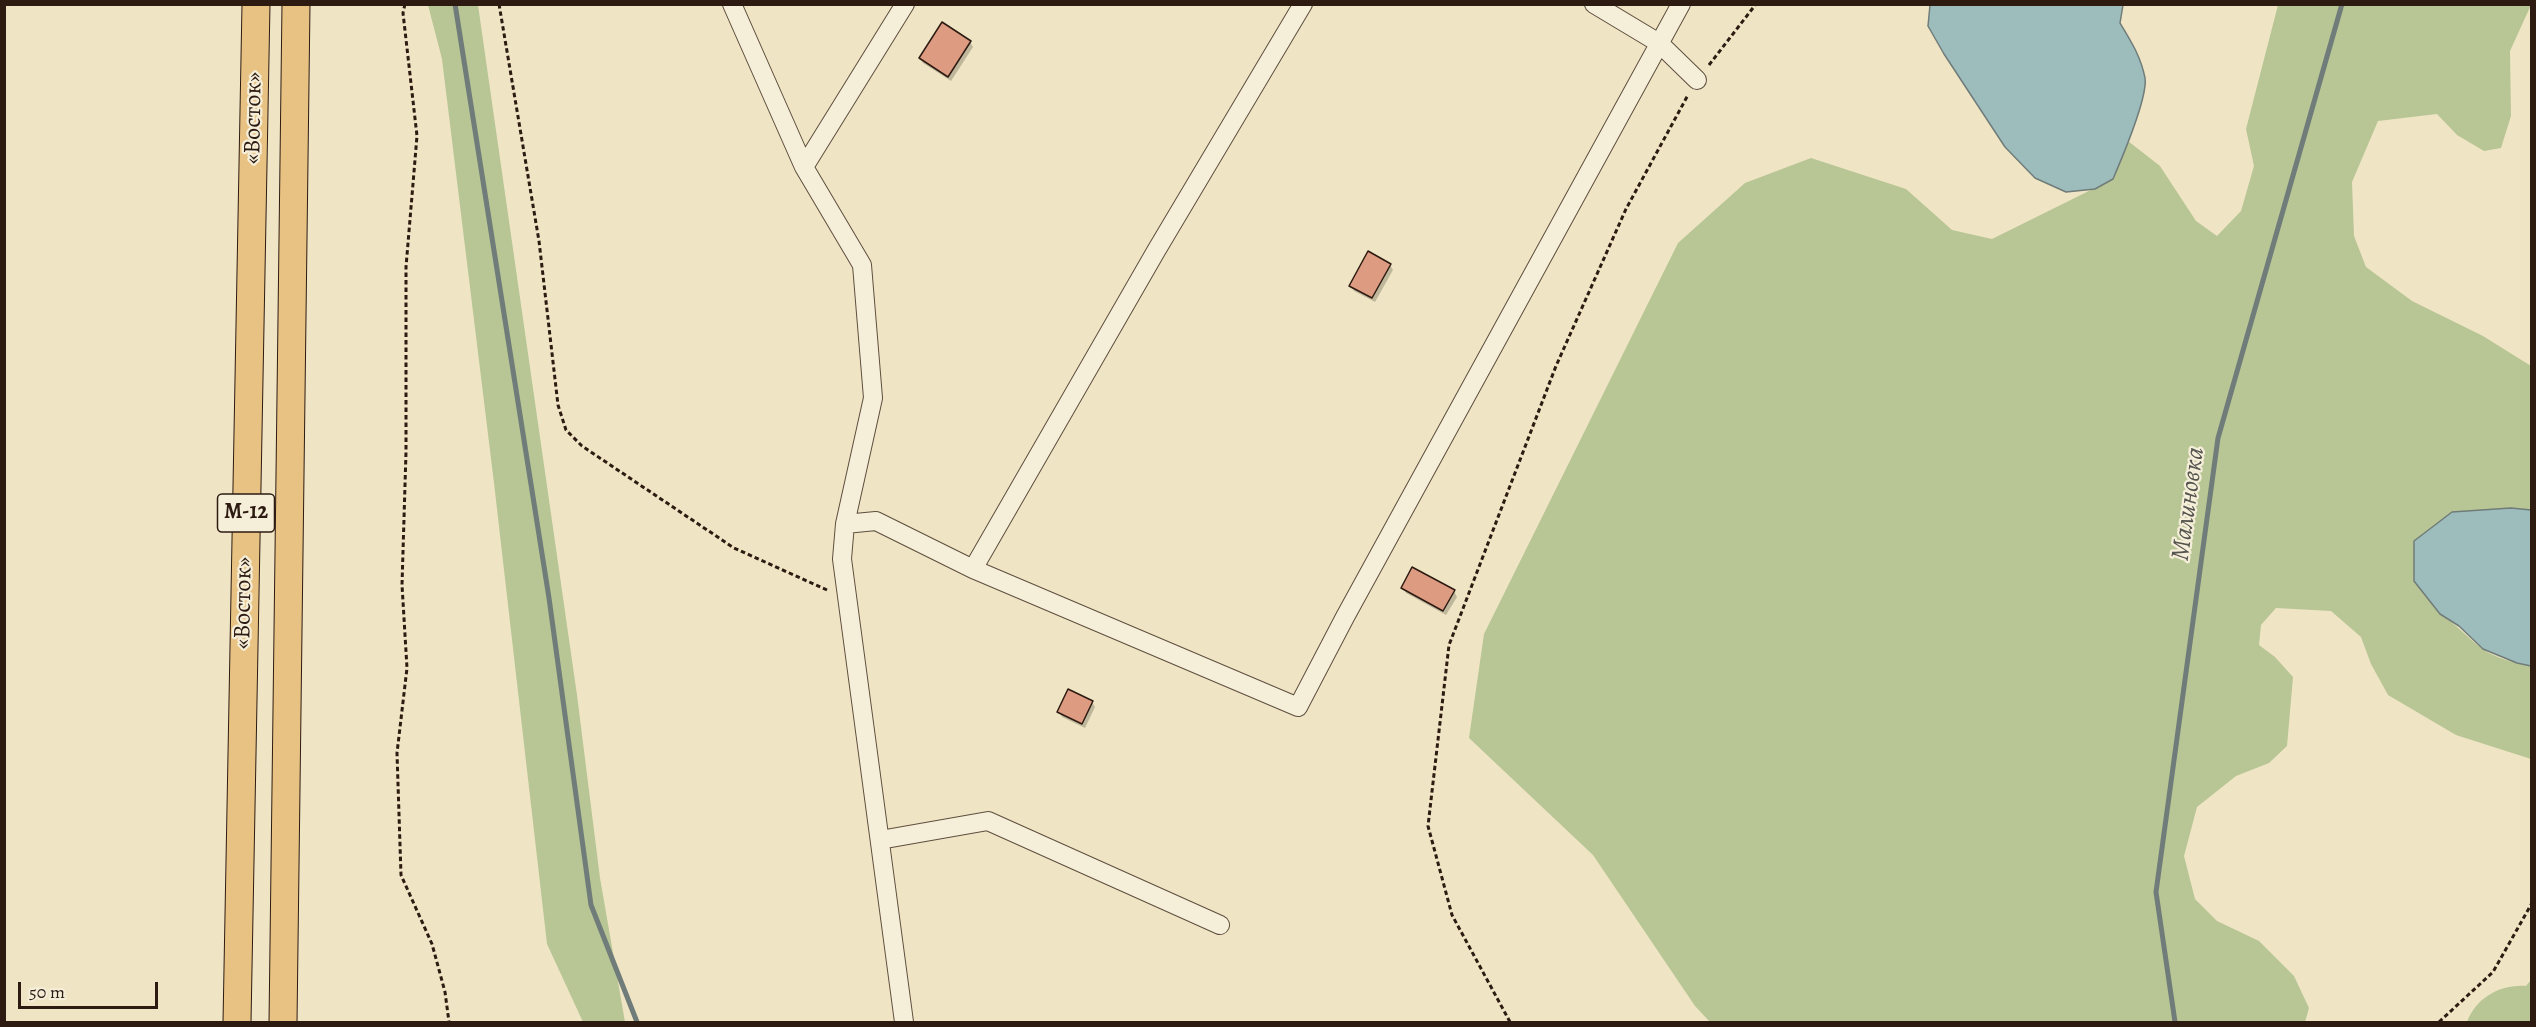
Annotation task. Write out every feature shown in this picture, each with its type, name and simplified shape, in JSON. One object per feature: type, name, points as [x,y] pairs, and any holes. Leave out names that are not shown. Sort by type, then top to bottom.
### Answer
[{"type":"highway","name":"«Восток»","points":[[237,1023],[256,4]]},
{"type":"highway","name":"«Восток»","points":[[283,1023],[296,4]]},
{"type":"street","points":[[732,4],[804,167],[862,265],[873,398],[845,524],[842,559],[904,1023]]},
{"type":"street","points":[[804,167],[905,4]]},
{"type":"street","points":[[973,569],[1156,251],[1302,4]]},
{"type":"street","points":[[1594,4],[1659,44],[1697,80]]},
{"type":"street","points":[[845,524],[876,521],[973,569],[1299,708],[1345,617],[1681,4]]},
{"type":"street","points":[[880,840],[988,820],[1220,925]]},
{"type":"path","points":[[405,4],[403,13],[417,136],[406,267],[402,585],[407,668],[397,753],[400,875],[432,944],[449,1023]]},
{"type":"path","points":[[499,4],[539,241],[558,405],[566,430],[582,446],[734,548],[848,600]]},
{"type":"path","points":[[1510,1023],[1452,915],[1428,826],[1449,645],[1556,366],[1626,209],[1697,80],[1756,4]]},
{"type":"path","points":[[2439,1023],[2493,972],[2532,903]]},
{"type":"green space","points":[[428,5],[478,5],[577,695],[600,878],[625,1022],[583,1022],[547,944],[442,59]]},
{"type":"green space","points":[[2278,5],[2531,5],[2510,51],[2511,116],[2501,148],[2484,151],[2457,135],[2437,114],[2378,121],[2352,182],[2354,236],[2366,267],[2412,301],[2483,336],[2531,366],[2531,510],[2511,508],[2440,614],[2486,652],[2505,660],[2531,666],[2531,759],[2456,735],[2388,695],[2371,664],[2361,637],[2331,611],[2276,608],[2261,625],[2259,645],[2275,657],[2293,677],[2287,746],[2269,763],[2236,776],[2197,807],[2184,856],[2195,899],[2217,921],[2259,941],[2294,976],[2309,1008],[2305,1022],[1710,1022],[1695,1006],[1593,855],[1469,738],[1484,634],[1678,243],[1745,183],[1811,158],[1906,189],[1952,230],[1992,239],[2113,179],[2128,141],[2160,166],[2196,221],[2217,236],[2241,211],[2254,166],[2246,129]]},
{"type":"green space","points":[[2531,980],[2531,1022],[2467,1022],[2476,1006],[2490,994],[2507,987],[2526,986]]},
{"type":"water","points":[[1930,5],[2123,5],[2120,23],[2141,63],[2145,87],[2134,128],[2113,179],[2095,189],[2066,192],[2035,178],[2005,147],[1944,54],[1928,26]]},
{"type":"water","points":[[2511,508],[2531,510],[2531,666],[2517,663],[2483,649],[2459,626],[2440,614],[2414,581],[2414,541],[2452,512]]},
{"type":"building","points":[[942,22],[971,41],[948,77],[919,58]]},
{"type":"building","points":[[1368,251],[1391,264],[1372,298],[1349,286]]},
{"type":"building","points":[[1412,567],[1455,590],[1443,611],[1401,588]]},
{"type":"building","points":[[1068,689],[1093,701],[1082,724],[1057,712]]},
{"type":"waterway","points":[[455,4],[549,598],[591,905],[637,1022]]},
{"type":"waterway","name":"Малиновка","points":[[2175,1022],[2156,892],[2218,438],[2342,4]]}]
